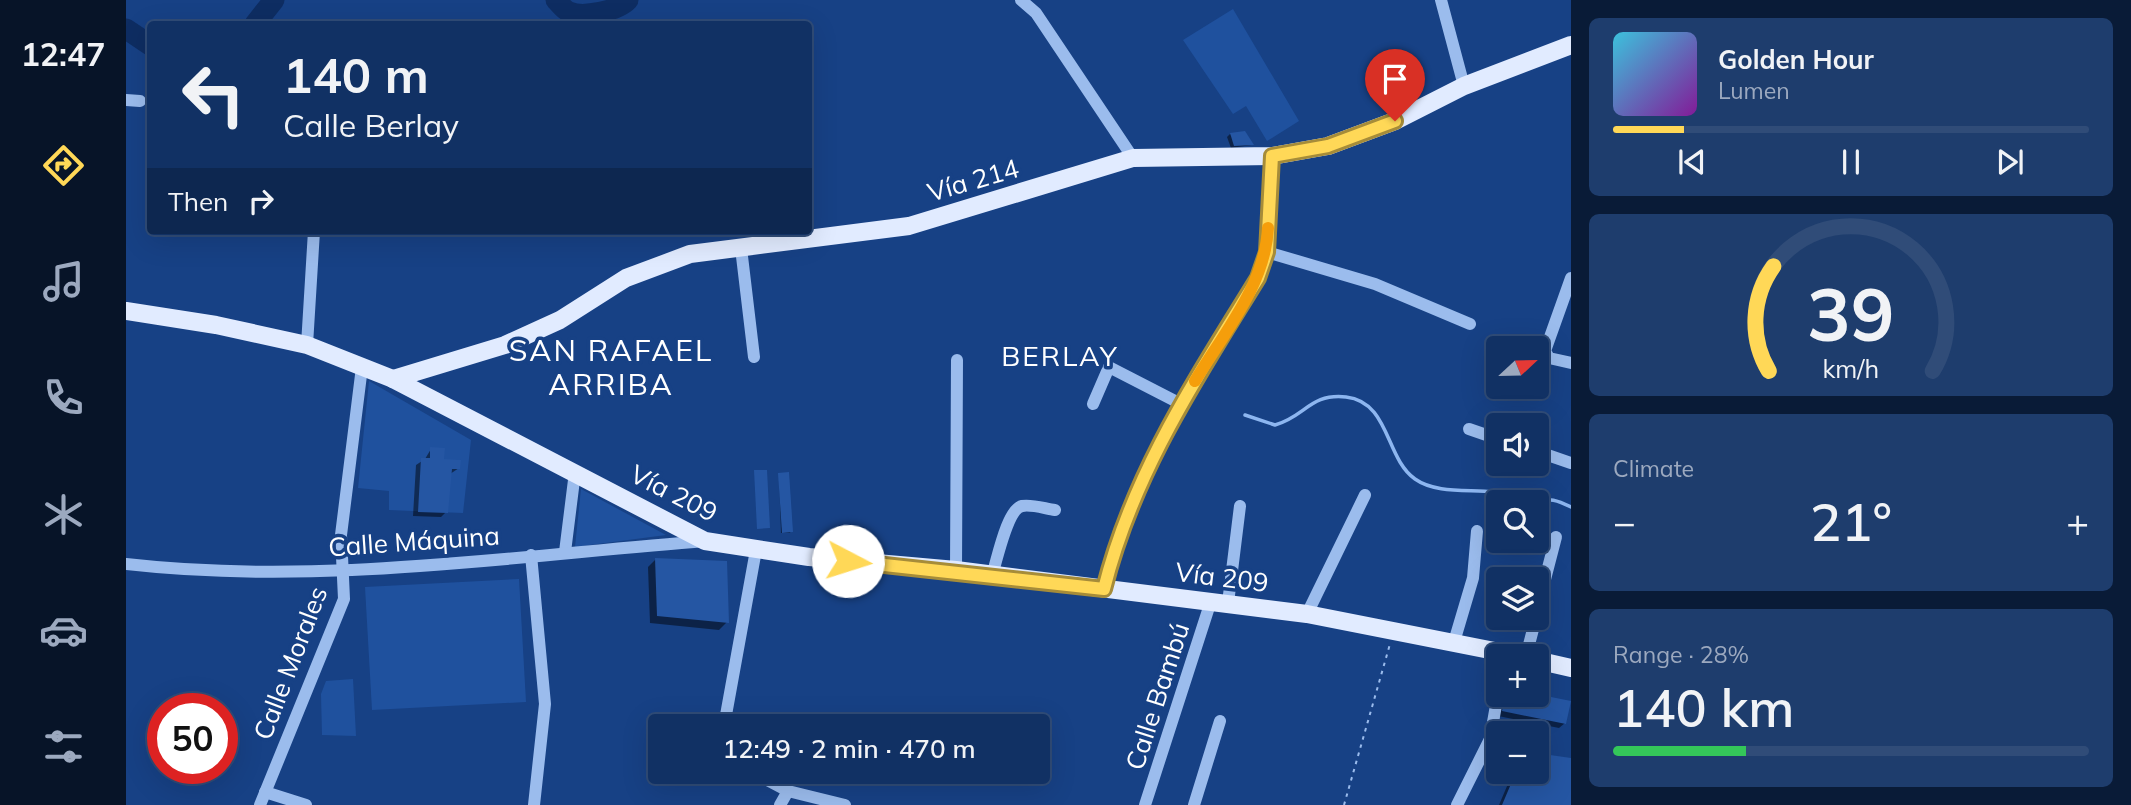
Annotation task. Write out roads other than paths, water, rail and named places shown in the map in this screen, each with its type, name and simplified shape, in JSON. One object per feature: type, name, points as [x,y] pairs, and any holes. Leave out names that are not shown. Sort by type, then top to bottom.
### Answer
[{"type":"main road","name":"Vía 214","points":[[393,379],[440,367],[505,345],[560,320],[626,278],[657,264],[690,254],[909,226],[1133,158],[1272,156],[1328,146],[1395,121],[1464,86],[1571,45]]},
{"type":"main road","name":"Vía 209","points":[[126,311],[216,325],[307,345],[393,379],[705,541],[756,550],[956,570],[1307,614],[1486,650]]},
{"type":"main road","points":[[440,367],[436,382],[443,404]]},
{"type":"main road","points":[[1549,663],[1571,668]]},
{"type":"street","points":[[1021,0],[1036,13],[1133,158]]},
{"type":"street","points":[[1441,0],[1464,86]]},
{"type":"street","points":[[126,100],[140,101]]},
{"type":"street","points":[[1104,589],[1142,477],[1181,404],[1258,278],[1267,252],[1272,156]]},
{"type":"street","points":[[307,345],[314,235]]},
{"type":"street","points":[[741,247],[754,357]]},
{"type":"street","points":[[1267,252],[1375,284],[1470,324]]},
{"type":"street","points":[[1571,278],[1545,351],[1549,358],[1571,363]]},
{"type":"street","points":[[956,570],[957,360]]},
{"type":"street","name":"Calle Morales","points":[[262,801],[344,599],[341,535],[362,367]]},
{"type":"street","points":[[1093,404],[1109,367],[1181,404]]},
{"type":"street","points":[[1469,429],[1486,435]]},
{"type":"street","points":[[1549,456],[1571,463]]},
{"type":"street","points":[[565,552],[575,472]]},
{"type":"street","points":[[1307,614],[1365,495]]},
{"type":"street","points":[[992,575],[1010,518],[1017,508],[1024,506],[1055,510]]},
{"type":"street","name":"Calle Bambú","points":[[1145,805],[1220,602],[1240,506]]},
{"type":"street","points":[[1454,642],[1473,578],[1476,531]]},
{"type":"street","points":[[1548,567],[1556,537]]},
{"type":"street","name":"Calle Máquina","points":[[126,564],[167,569],[344,570],[705,541]]},
{"type":"street","points":[[726,714],[756,550]]},
{"type":"street","points":[[531,555],[545,704],[538,804]]},
{"type":"street","points":[[1457,805],[1490,739],[1496,707]]},
{"type":"street","points":[[1194,805],[1220,721]]},
{"type":"street","points":[[775,784],[788,791],[845,805]]},
{"type":"street","points":[[780,805],[788,791]]},
{"type":"street","points":[[262,801],[306,805]]},
{"type":"waterway","points":[[257,21],[274,0]]},
{"type":"waterway","points":[[556,0],[567,11],[575,14],[609,10],[628,0]]},
{"type":"waterway","points":[[126,29],[147,43]]},
{"type":"waterway","points":[[1245,415],[1275,425],[1294,417],[1316,402],[1346,397],[1360,401],[1371,409],[1405,470],[1423,484],[1443,489],[1498,493],[1525,500],[1551,500],[1571,507]]},
{"type":"district","name":"BERLAY","points":[[1060,355]]},
{"type":"district","name":"SAN RAFAEL ARRIBA","points":[[611,367]]}]
